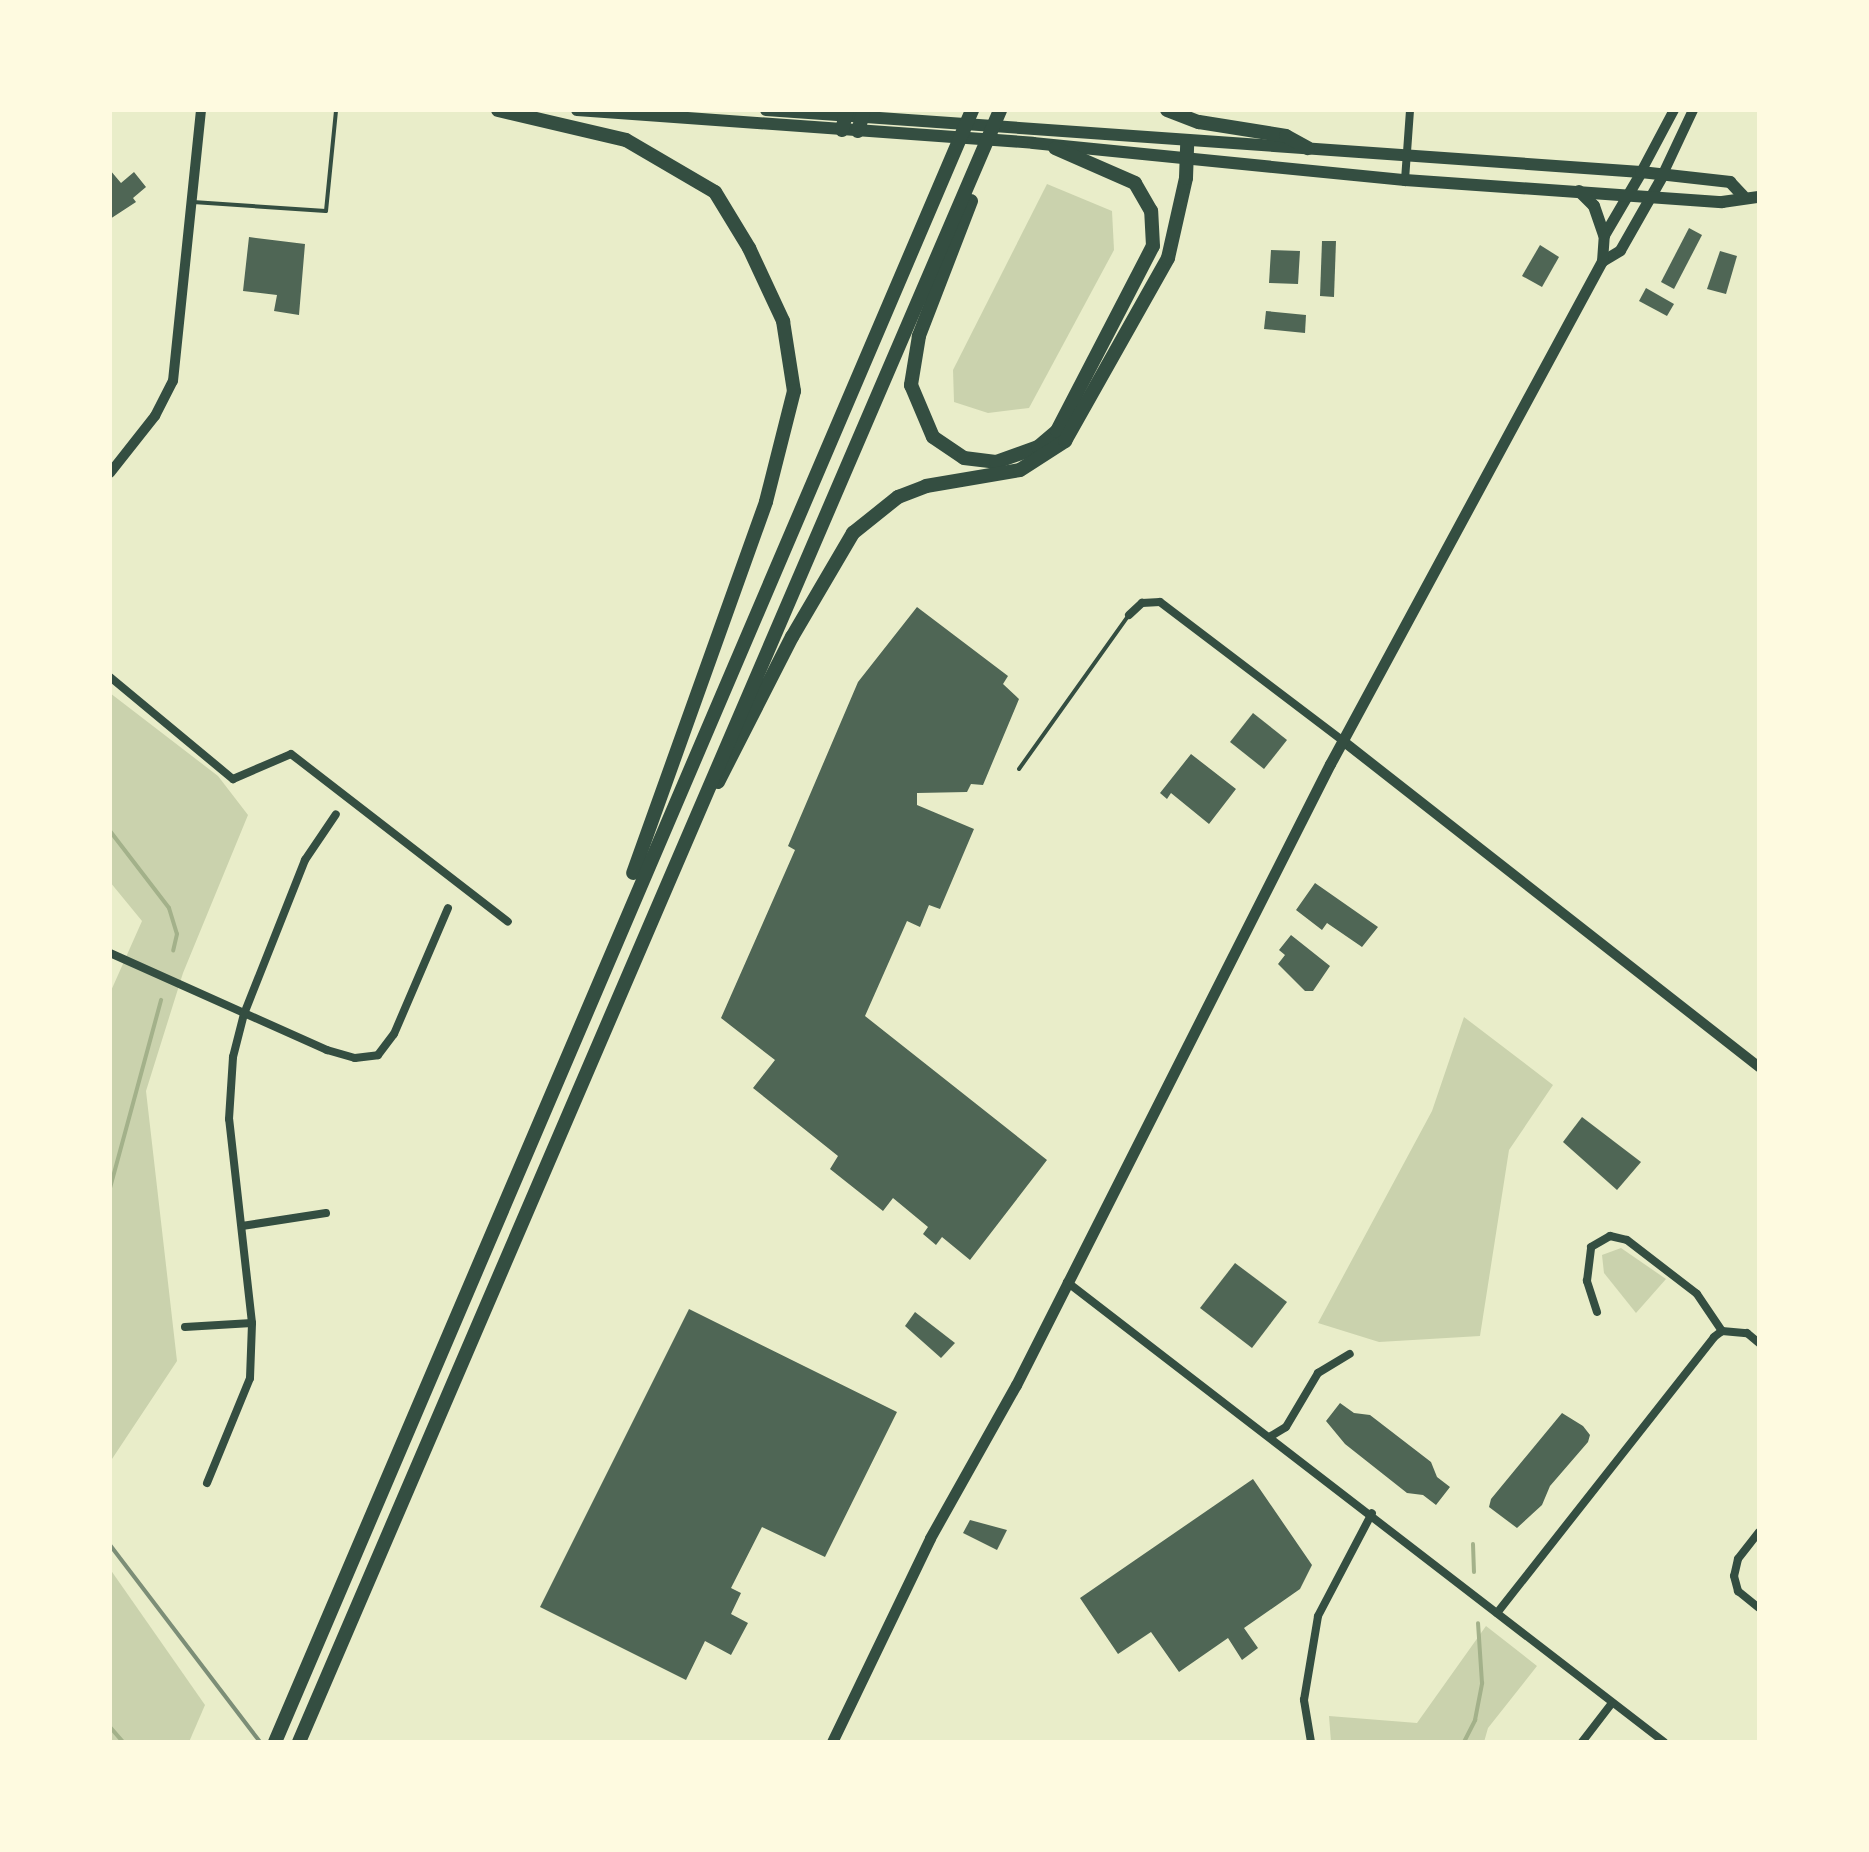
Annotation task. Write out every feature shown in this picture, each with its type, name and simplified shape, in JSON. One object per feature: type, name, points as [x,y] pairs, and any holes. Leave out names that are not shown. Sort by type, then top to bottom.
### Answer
[{"type":"highway","points":[[498,110],[626,140],[715,192],[749,248],[783,321],[794,391],[766,502],[633,873],[632,900]]},
{"type":"highway","points":[[275,1742],[972,110]]},
{"type":"highway","points":[[1167,110],[1209,124],[1286,136],[1308,148]]},
{"type":"highway","points":[[998,114],[983,169],[919,336],[911,385],[933,437],[964,458],[996,462],[1020,455],[1057,431],[1153,246],[1151,211],[1135,183],[1055,148]]},
{"type":"highway","points":[[301,1736],[998,114]]},
{"type":"highway","points":[[699,809],[726,771],[792,637],[853,533],[898,497],[1020,470],[1065,441],[1168,258],[1187,142]]},
{"type":"main road","points":[[577,110],[916,121],[1187,142],[1406,153],[1730,182],[1743,196]]},
{"type":"main road","points":[[766,110],[844,118]]},
{"type":"main road","points":[[861,119],[911,136],[1033,143],[1055,148],[1405,180],[1722,202],[1743,196],[1759,197]]},
{"type":"main road","points":[[1604,235],[1641,172]]},
{"type":"main road","points":[[1602,261],[1620,250],[1662,176]]},
{"type":"main road","points":[[832,1742],[930,1538],[995,1426],[1343,741],[1602,261],[1604,235],[1594,206],[1579,191]]},
{"type":"street","points":[[110,473],[155,416],[173,381],[201,110]]},
{"type":"street","points":[[1405,180],[1410,110]]},
{"type":"street","points":[[1641,172],[1674,110]]},
{"type":"street","points":[[1662,176],[1693,110]]},
{"type":"street","points":[[1129,615],[1142,603],[1160,602],[1343,741],[1759,1067]]},
{"type":"street","points":[[110,677],[233,779],[291,754],[508,922]]},
{"type":"street","points":[[207,1483],[250,1378],[252,1323],[229,1119],[233,1057],[244,1014],[305,860],[336,814]]},
{"type":"street","points":[[110,953],[327,1050],[355,1058],[378,1055],[394,1034],[448,908]]},
{"type":"street","points":[[242,1226],[326,1213]]},
{"type":"street","points":[[1597,1312],[1587,1281],[1591,1247],[1610,1236],[1627,1240],[1697,1294],[1722,1331]]},
{"type":"street","points":[[1067,1282],[1372,1513],[1664,1742]]},
{"type":"street","points":[[185,1327],[252,1323]]},
{"type":"street","points":[[1722,1331],[1747,1333],[1759,1343]]},
{"type":"street","points":[[1497,1613],[1722,1331]]},
{"type":"street","points":[[1271,1436],[1286,1427],[1318,1373],[1350,1354]]},
{"type":"street","points":[[1311,1742],[1304,1700],[1318,1616],[1372,1513]]},
{"type":"street","points":[[1759,1532],[1738,1559],[1734,1576],[1738,1591],[1759,1608]]},
{"type":"street","points":[[1582,1742],[1612,1703]]},
{"type":"lane","points":[[190,202],[326,211],[336,110]]},
{"type":"lane","points":[[1019,769],[1129,615]]},
{"type":"green space","points":[[1047,184],[1112,211],[1114,250],[1029,408],[988,413],[954,402],[953,370]]},
{"type":"green space","points":[[110,693],[218,776],[248,815],[183,973],[146,1091],[177,1361],[110,1462],[110,993],[142,921],[110,882]]},
{"type":"green space","points":[[1464,1017],[1553,1085],[1509,1150],[1480,1336],[1379,1342],[1318,1323],[1432,1111]]},
{"type":"green space","points":[[1621,1248],[1666,1279],[1636,1313],[1604,1273],[1602,1255]]},
{"type":"green space","points":[[110,1569],[205,1705],[189,1742],[110,1742]]},
{"type":"green space","points":[[1486,1626],[1537,1666],[1488,1728],[1484,1742],[1331,1742],[1329,1716],[1417,1723]]},
{"type":"building","points":[[110,170],[121,183],[134,172],[146,187],[133,198],[136,202],[110,219]]},
{"type":"building","points":[[1689,228],[1702,235],[1674,289],[1661,282]]},
{"type":"building","points":[[249,237],[305,244],[299,315],[274,311],[277,295],[243,291]]},
{"type":"building","points":[[1322,241],[1336,241],[1334,297],[1320,296]]},
{"type":"building","points":[[1540,245],[1559,257],[1542,287],[1522,276]]},
{"type":"building","points":[[1271,250],[1300,251],[1298,284],[1269,283]]},
{"type":"building","points":[[1720,251],[1737,256],[1726,294],[1707,289]]},
{"type":"building","points":[[1646,288],[1674,304],[1667,316],[1639,301]]},
{"type":"building","points":[[1266,311],[1306,315],[1305,333],[1264,329]]},
{"type":"building","points":[[917,607],[1008,676],[1003,684],[1019,699],[983,785],[971,784],[967,792],[917,793],[917,805],[974,829],[940,909],[929,905],[920,927],[907,921],[865,1016],[1047,1160],[970,1260],[942,1237],[936,1245],[923,1234],[928,1227],[893,1198],[883,1211],[830,1169],[838,1156],[753,1088],[775,1060],[721,1018],[795,850],[788,846],[858,682]]},
{"type":"building","points":[[1253,713],[1287,740],[1264,769],[1230,742]]},
{"type":"building","points":[[1191,754],[1236,789],[1209,824],[1171,793],[1167,799],[1160,793]]},
{"type":"building","points":[[1315,883],[1378,927],[1362,947],[1327,923],[1322,930],[1296,910]]},
{"type":"building","points":[[1291,935],[1330,966],[1313,991],[1305,991],[1278,964],[1285,955],[1279,950]]},
{"type":"building","points":[[1582,1117],[1641,1162],[1617,1190],[1563,1142]]},
{"type":"building","points":[[1235,1263],[1287,1302],[1252,1348],[1200,1308]]},
{"type":"building","points":[[689,1309],[897,1412],[825,1557],[762,1527],[731,1588],[741,1593],[731,1614],[748,1623],[731,1655],[705,1641],[686,1680],[540,1607]]},
{"type":"building","points":[[915,1312],[955,1343],[941,1358],[905,1326]]},
{"type":"building","points":[[1340,1403],[1354,1413],[1370,1415],[1431,1462],[1437,1477],[1450,1487],[1436,1505],[1423,1495],[1407,1493],[1345,1444],[1326,1421]]},
{"type":"building","points":[[1562,1413],[1583,1426],[1590,1435],[1588,1442],[1550,1486],[1542,1505],[1517,1528],[1489,1507],[1491,1499]]},
{"type":"building","points":[[1253,1479],[1312,1565],[1300,1589],[1244,1628],[1258,1648],[1242,1660],[1228,1638],[1179,1672],[1151,1632],[1118,1654],[1080,1598]]},
{"type":"building","points":[[970,1520],[1007,1530],[997,1550],[963,1533]]},
{"type":"waterway","points":[[110,831],[169,908],[177,934],[173,951]]},
{"type":"waterway","points":[[110,1188],[161,1000]]},
{"type":"waterway","points":[[1473,1544],[1474,1572]]},
{"type":"waterway","points":[[1464,1742],[1475,1720],[1482,1683],[1478,1623]]},
{"type":"waterway","points":[[110,1727],[123,1742]]},
{"type":"railway","points":[[110,1545],[260,1742]]}]
